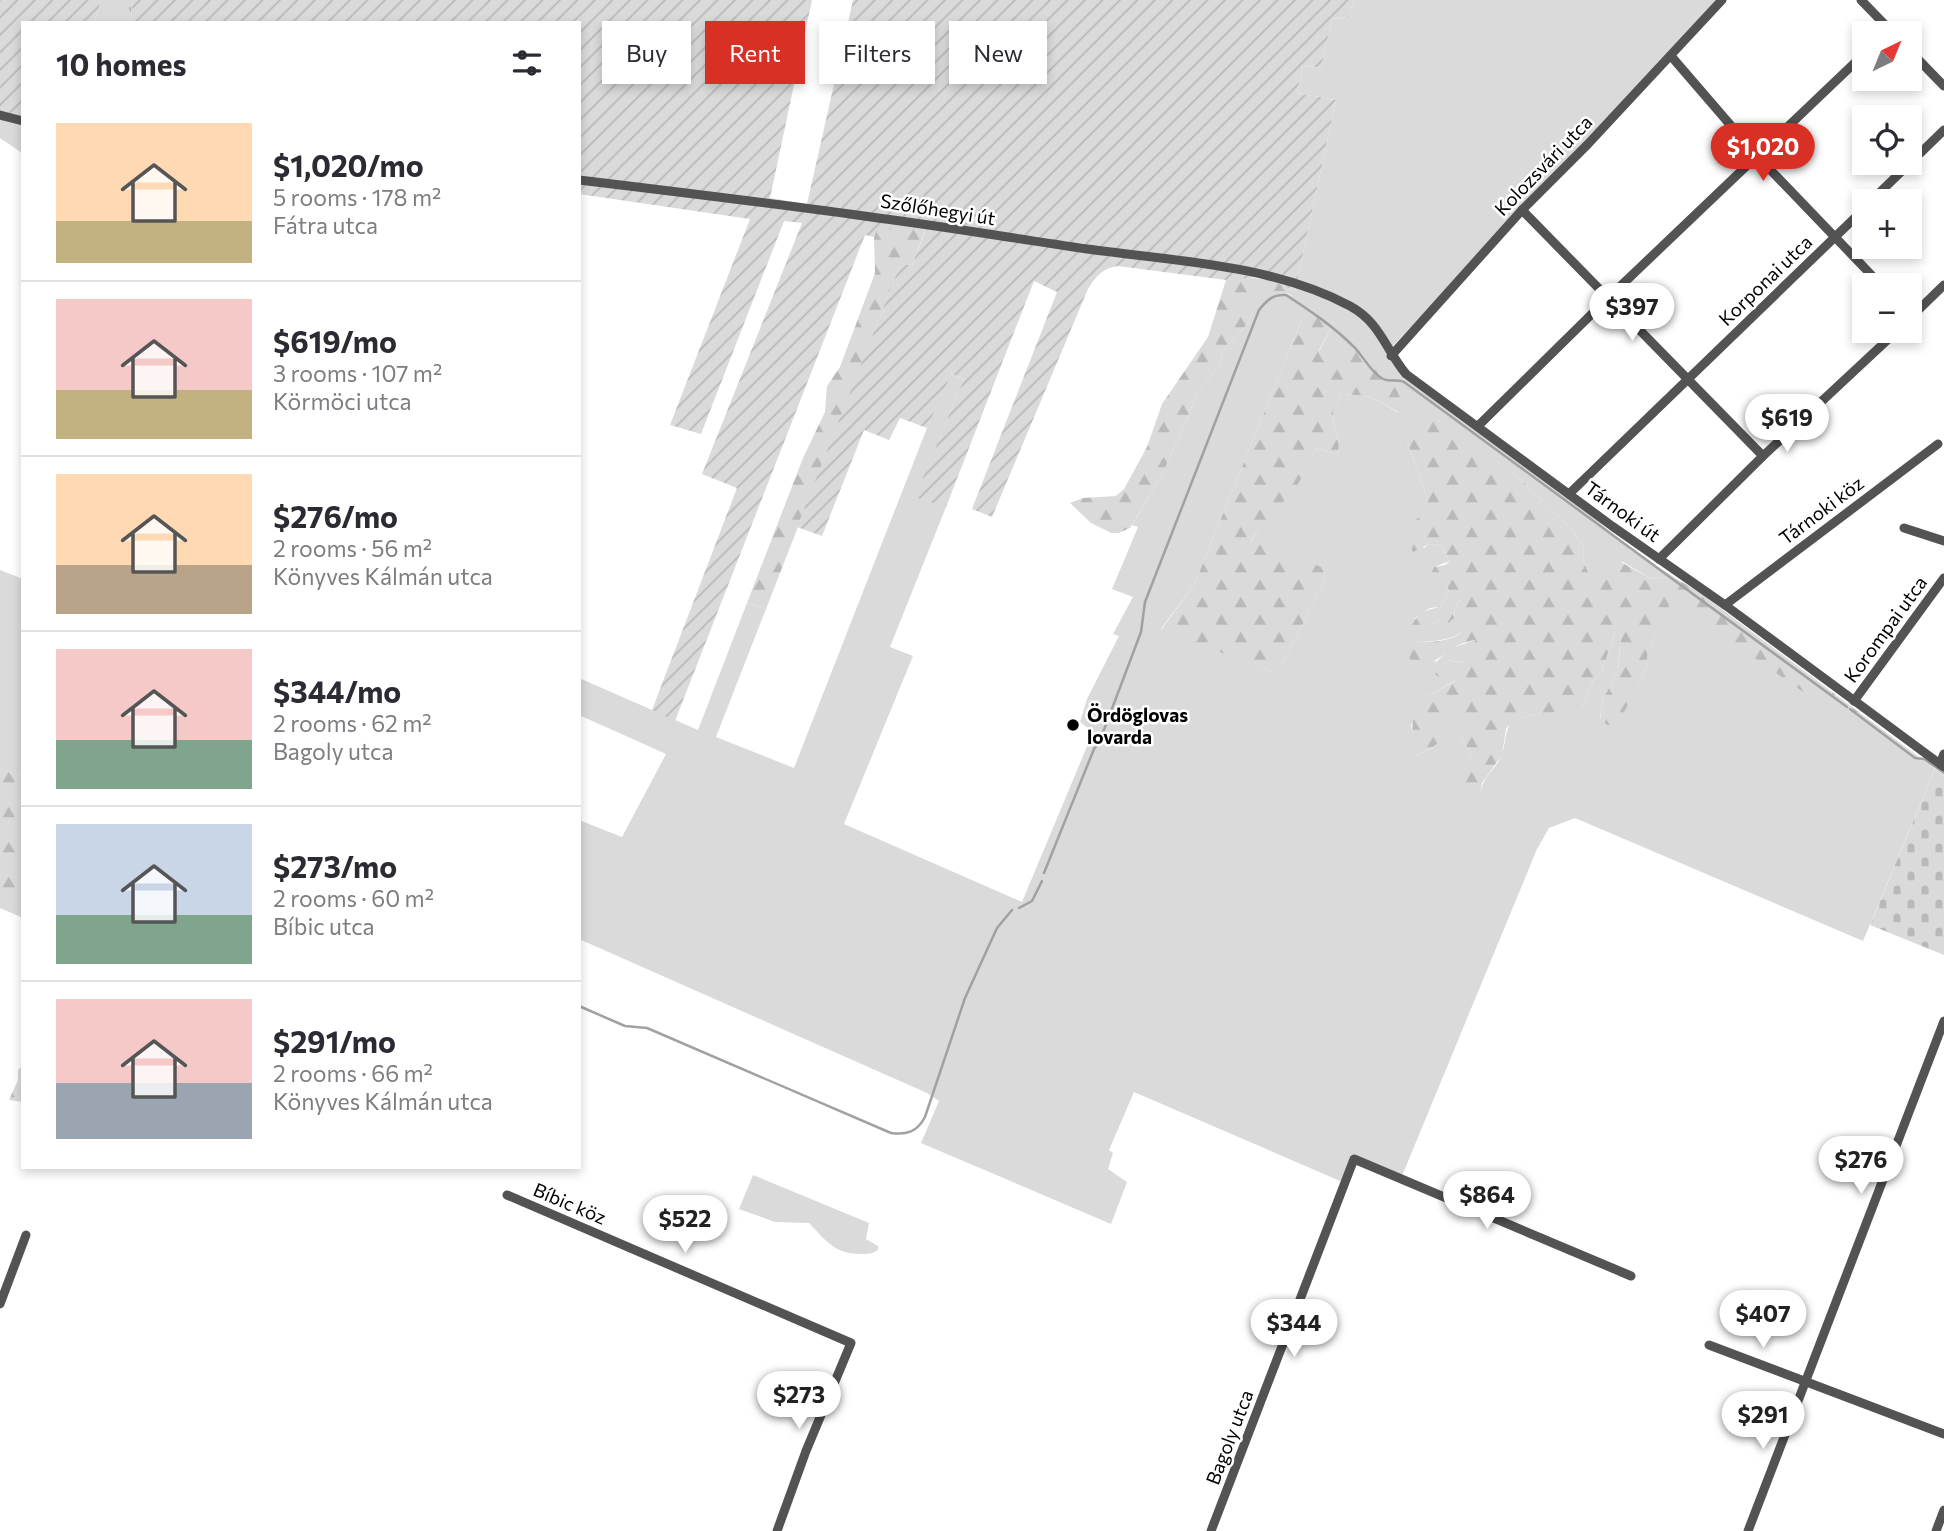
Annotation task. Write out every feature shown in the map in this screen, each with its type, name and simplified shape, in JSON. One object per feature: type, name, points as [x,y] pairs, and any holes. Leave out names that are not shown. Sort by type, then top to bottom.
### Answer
[{"type":"street","name":"Kolozsvári utca","points":[[1391,356],[1522,210],[1588,144],[1722,0]]},
{"type":"street","points":[[1861,0],[1879,21]]},
{"type":"street","points":[[1671,56],[1758,157],[1870,273]]},
{"type":"street","points":[[1922,63],[1944,86]]},
{"type":"street","points":[[1478,426],[1852,66]]},
{"type":"street","points":[[0,115],[21,120]]},
{"type":"street","points":[[1883,189],[1944,130]]},
{"type":"street","name":"Szőlőhegyi út","points":[[581,180],[880,218],[1224,267],[1290,283]]},
{"type":"street","points":[[1522,210],[1763,456]]},
{"type":"street","name":"Korponai utca","points":[[1569,494],[1852,221]]},
{"type":"street","name":"Tárnoki út","points":[[1290,283],[1349,306],[1364,316],[1384,339],[1391,356],[1406,374],[1942,766]]},
{"type":"street","points":[[1922,306],[1944,285]]},
{"type":"street","points":[[1659,559],[1883,343]]},
{"type":"street","name":"Tárnoki köz","points":[[1725,605],[1937,444]]},
{"type":"street","points":[[1904,528],[1944,541]]},
{"type":"street","name":"Korompai utca","points":[[1854,701],[1944,578]]},
{"type":"street","points":[[1942,766],[1944,754]]},
{"type":"street","points":[[1748,1531],[1944,1021]]},
{"type":"street","name":"Bagoly utca","points":[[1211,1531],[1354,1159],[1630,1276]]},
{"type":"street","name":"Bíbic köz","points":[[507,1195],[851,1343],[806,1451],[777,1531]]},
{"type":"street","points":[[0,1304],[26,1235]]},
{"type":"street","points":[[1709,1345],[1944,1434]]},
{"type":"street","points":[[1936,1531],[1944,1510]]},
{"type":"green space","points":[[0,0],[101,0],[95,21],[21,21],[21,123],[0,118]]},
{"type":"green space","points":[[101,0],[133,0],[130,21],[95,21]]},
{"type":"green space","points":[[133,0],[812,0],[805,33],[805,21],[705,21],[705,84],[794,84],[770,198],[807,204],[834,84],[935,84],[935,21],[848,21],[853,0],[1354,0],[1348,17],[1332,19],[1321,68],[1303,65],[1297,93],[1336,100],[1295,291],[1274,281],[1256,277],[1226,280],[1118,266],[1100,273],[1088,289],[992,517],[972,509],[1057,292],[1034,281],[946,507],[915,497],[964,379],[951,374],[927,428],[900,418],[889,440],[864,430],[822,536],[797,527],[900,265],[912,265],[926,229],[893,224],[890,230],[877,229],[874,237],[865,235],[675,721],[652,710],[737,488],[702,474],[802,223],[784,221],[701,434],[670,425],[750,219],[581,194],[581,21],[130,21]]},
{"type":"green space","points":[[1354,0],[1721,0],[1388,351],[1402,369],[1583,508],[1632,551],[1677,579],[1652,579],[1623,562],[1599,564],[1595,573],[1588,572],[1583,560],[1584,547],[1573,531],[1517,476],[1438,420],[1407,441],[1428,501],[1428,513],[1401,528],[1424,548],[1429,544],[1441,546],[1450,561],[1434,567],[1447,584],[1449,593],[1440,607],[1430,608],[1414,619],[1433,624],[1454,618],[1460,599],[1466,612],[1467,623],[1463,630],[1450,638],[1415,642],[1436,662],[1450,649],[1477,639],[1467,661],[1446,660],[1456,680],[1428,696],[1411,725],[1417,755],[1434,747],[1453,714],[1460,708],[1460,735],[1471,755],[1468,766],[1480,795],[1484,783],[1501,756],[1513,719],[1583,706],[1593,681],[1602,671],[1615,632],[1621,633],[1618,671],[1603,699],[1600,718],[1607,725],[1639,685],[1646,668],[1648,651],[1675,592],[1844,720],[1857,721],[1860,713],[1935,769],[1863,941],[1575,818],[1549,828],[1537,849],[1402,1176],[1357,1161],[1347,1184],[1134,1092],[1109,1150],[1113,1153],[1108,1169],[1127,1182],[1111,1224],[921,1143],[939,1101],[927,1093],[581,940],[581,821],[622,837],[666,754],[581,716],[581,679],[698,730],[747,603],[766,609],[716,737],[794,768],[950,374],[964,379],[916,496],[946,507],[890,647],[913,656],[844,824],[1022,902],[1093,732],[1080,722],[1087,699],[1119,636],[1113,634],[1133,597],[1112,589],[1138,527],[1132,525],[1161,477],[1196,393],[1220,366],[1223,351],[1248,323],[1258,299],[1272,291],[1283,291],[1292,296],[1295,291],[1336,100],[1297,93],[1303,65],[1321,68],[1332,19],[1348,17]],"holes":[[[1320,304],[1334,323],[1319,351],[1322,355],[1346,347],[1361,352],[1398,413],[1372,398],[1343,395],[1333,418],[1338,438],[1338,455],[1316,448],[1298,483],[1260,527],[1251,542],[1324,569],[1325,580],[1275,673],[1161,629],[1194,585],[1302,319]]]},
{"type":"green space","points":[[0,118],[21,123],[21,152],[0,138]]},
{"type":"green space","points":[[893,224],[926,228],[912,265],[900,265],[766,609],[747,603],[803,458],[825,412],[827,386],[840,367],[875,273],[874,237],[877,228]]},
{"type":"green space","points":[[1247,277],[1274,281],[1295,291],[1293,296],[1283,291],[1272,291],[1258,300],[1248,323],[1223,351],[1220,366],[1196,393],[1161,477],[1130,528],[1111,533],[1091,523],[1070,503],[1083,498],[1116,496],[1124,489],[1147,447],[1162,404],[1208,337],[1226,280]]},
{"type":"green space","points":[[1320,303],[1334,323],[1319,350],[1322,354],[1346,346],[1356,349],[1366,361],[1374,360],[1388,371],[1403,404],[1399,413],[1372,398],[1343,395],[1333,418],[1338,438],[1338,455],[1316,448],[1298,484],[1251,541],[1324,568],[1325,580],[1275,673],[1161,630],[1194,585],[1302,319]]},
{"type":"green space","points":[[1427,420],[1437,420],[1450,427],[1517,476],[1573,531],[1584,547],[1583,560],[1588,572],[1595,573],[1601,556],[1608,555],[1652,579],[1677,579],[1699,592],[1860,713],[1858,721],[1852,723],[1844,720],[1686,611],[1675,593],[1648,651],[1646,668],[1639,685],[1618,723],[1607,725],[1600,719],[1603,699],[1618,671],[1621,634],[1615,632],[1602,671],[1593,681],[1583,706],[1513,720],[1506,729],[1502,755],[1482,783],[1480,795],[1476,799],[1468,799],[1462,792],[1471,755],[1460,735],[1460,709],[1433,747],[1417,755],[1408,747],[1412,737],[1413,712],[1428,696],[1455,681],[1441,679],[1435,674],[1446,660],[1467,661],[1464,652],[1476,640],[1461,644],[1422,667],[1410,659],[1405,650],[1416,642],[1451,638],[1458,635],[1465,625],[1460,599],[1454,618],[1448,623],[1440,620],[1433,624],[1426,635],[1412,633],[1416,618],[1424,612],[1440,607],[1449,593],[1447,584],[1436,580],[1432,572],[1434,567],[1450,561],[1441,546],[1429,544],[1413,552],[1401,527],[1428,513],[1428,501],[1407,441],[1409,433]]},
{"type":"green space","points":[[0,570],[21,578],[21,774],[15,775],[0,768]]},
{"type":"green space","points":[[0,768],[15,775],[21,774],[21,917],[0,908]]},
{"type":"green space","points":[[1935,769],[1944,775],[1944,955],[1870,925]]},
{"type":"green space","points":[[21,1067],[21,1102],[9,1100],[18,1080],[18,1070]]},
{"type":"green space","points":[[753,1175],[869,1223],[866,1239],[878,1246],[878,1250],[866,1254],[844,1252],[832,1245],[809,1223],[775,1222],[739,1209]]},
{"type":"waterway","points":[[1044,873],[1094,749],[1099,743],[1141,632],[1145,602],[1259,310],[1277,296],[1286,295],[1321,319],[1353,346],[1378,376],[1404,382],[1847,707]]},
{"type":"waterway","points":[[1850,709],[1915,758],[1924,759],[1944,773]]},
{"type":"waterway","points":[[1019,908],[1032,901],[1042,881]]},
{"type":"waterway","points":[[581,1007],[625,1026],[647,1028],[891,1133],[907,1133],[919,1126],[925,1117],[965,998],[997,928],[1012,910]]},
{"type":"place","name":"Ördöglovas lovarda","points":[[1073,725]]}]
